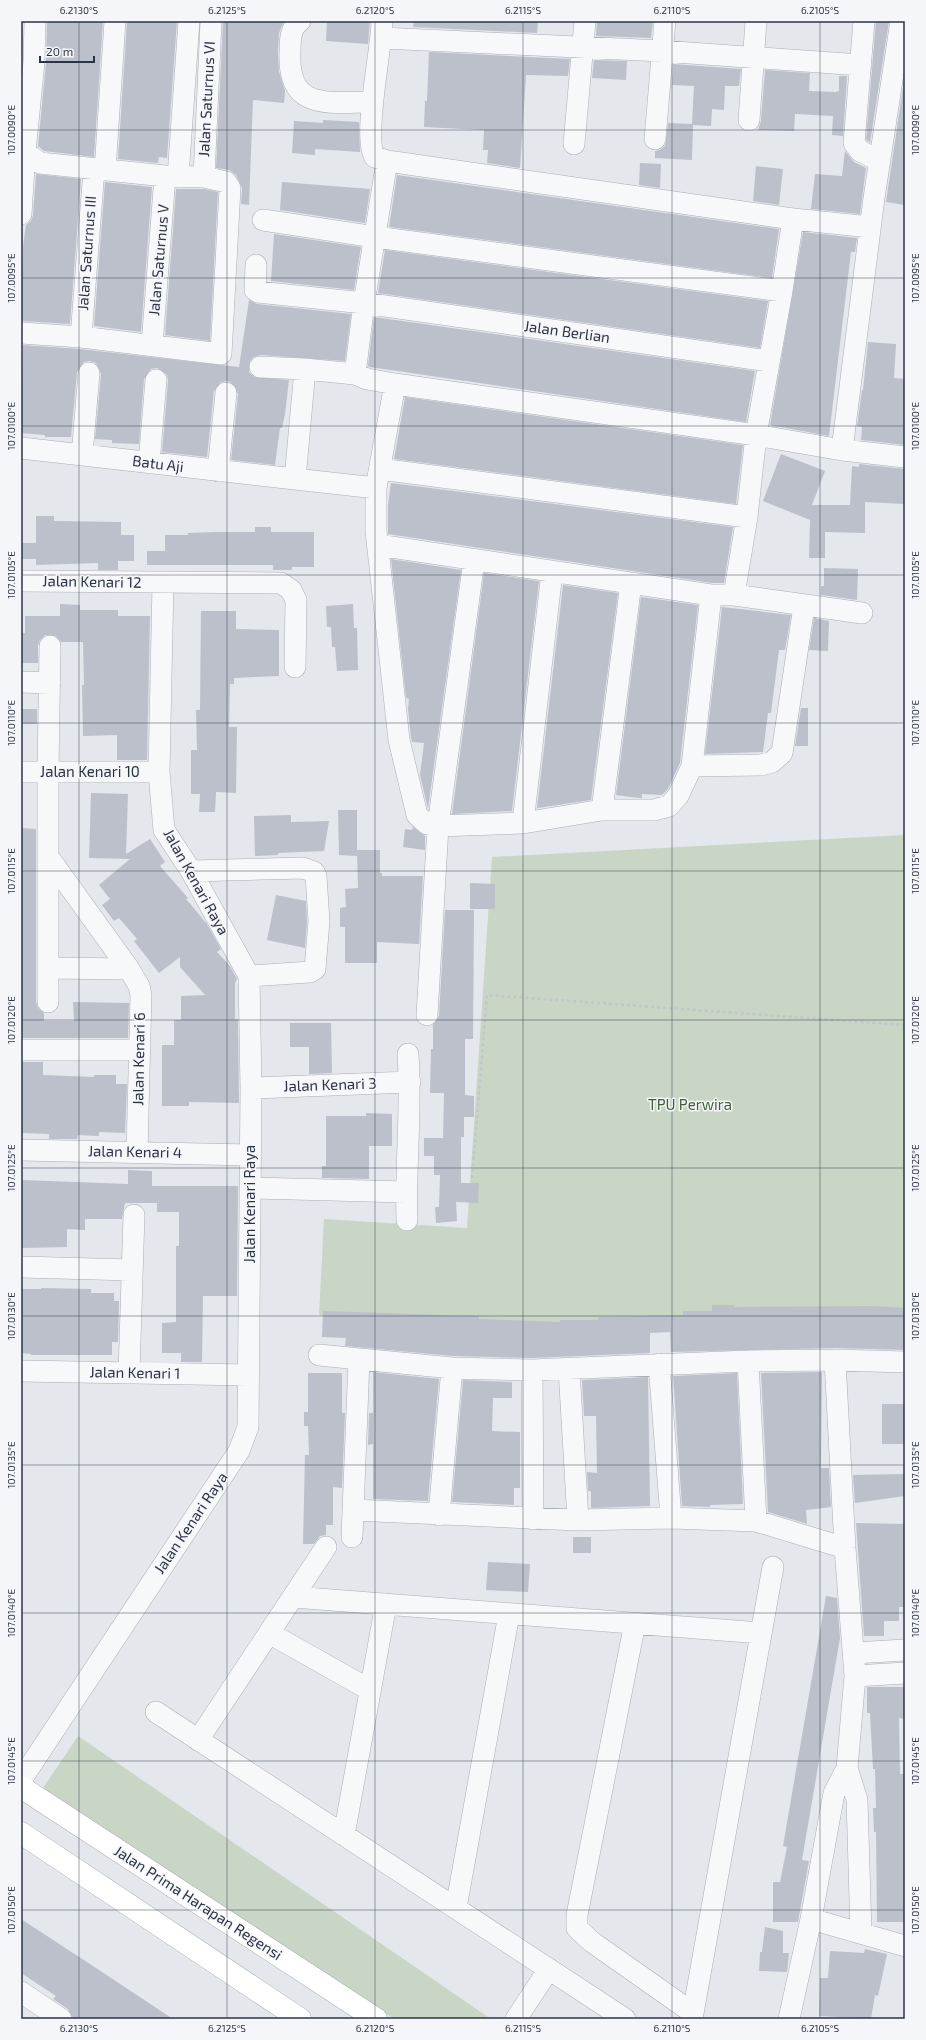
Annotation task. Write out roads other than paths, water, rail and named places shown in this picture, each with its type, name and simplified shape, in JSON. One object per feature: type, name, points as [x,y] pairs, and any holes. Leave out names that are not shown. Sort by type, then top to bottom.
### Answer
[{"type":"street","points":[[21,214],[26,162],[28,61],[35,21]]},
{"type":"street","name":"Jalan Saturnus III","points":[[81,337],[116,21]]},
{"type":"street","name":"Jalan Saturnus V","points":[[152,345],[189,21]]},
{"type":"street","name":"Jalan Saturnus VI","points":[[204,177],[211,21]]},
{"type":"street","points":[[300,21],[293,29],[290,38],[289,61],[293,83],[302,95],[320,102],[373,102]]},
{"type":"street","points":[[574,144],[585,21]]},
{"type":"street","points":[[655,139],[665,21]]},
{"type":"street","points":[[749,120],[756,21]]},
{"type":"street","points":[[864,21],[854,143],[860,151],[880,161]]},
{"type":"street","points":[[842,450],[870,227],[901,21]]},
{"type":"street","points":[[861,65],[753,56],[582,48],[382,30],[373,102],[371,148],[376,157],[387,161],[793,219],[870,227]]},
{"type":"street","points":[[355,374],[364,304],[387,161]]},
{"type":"street","points":[[21,333],[81,337],[221,354],[230,188],[226,182],[204,177],[99,170],[26,162]]},
{"type":"street","points":[[734,594],[747,517],[756,435],[782,291],[793,219]]},
{"type":"street","points":[[263,220],[375,237],[782,291]]},
{"type":"street","name":"Jalan Berlian","points":[[256,265],[255,290],[258,292],[364,304],[770,361]]},
{"type":"street","points":[[260,367],[305,369],[355,374],[395,384],[756,435],[842,450],[905,457]]},
{"type":"street","points":[[295,479],[305,369]]},
{"type":"street","points":[[82,455],[88,373]]},
{"type":"street","points":[[149,462],[156,380]]},
{"type":"street","points":[[395,384],[378,478],[376,531],[387,647],[399,740],[417,815],[427,824],[438,826],[523,823],[602,810],[654,810],[669,806],[678,796],[692,766],[711,595]]},
{"type":"street","points":[[218,470],[226,393]]},
{"type":"street","name":"Batu Aji","points":[[21,448],[295,479],[378,478],[747,517]]},
{"type":"street","points":[[378,545],[711,595],[734,594],[804,606],[862,613]]},
{"type":"street","points":[[427,1015],[438,826],[474,560]]},
{"type":"street","points":[[523,823],[552,572]]},
{"type":"street","name":"Jalan Kenari 12","points":[[21,581],[281,583],[291,590],[296,600],[295,667]]},
{"type":"street","name":"Jalan Kenari Raya","points":[[21,1780],[239,1451],[248,1427],[251,1188],[249,1155],[251,1088],[249,976],[191,871],[164,830],[159,772],[163,583]]},
{"type":"street","points":[[602,810],[631,583]]},
{"type":"street","points":[[692,766],[761,764],[772,762],[782,753],[804,606]]},
{"type":"street","points":[[48,1002],[48,772],[50,646]]},
{"type":"street","points":[[21,682],[50,683]]},
{"type":"street","name":"Jalan Kenari 10","points":[[21,772],[159,772]]},
{"type":"street","name":"Jalan Kenari 6","points":[[49,858],[129,969],[139,986],[141,995],[137,1152]]},
{"type":"street","points":[[191,871],[303,868],[314,872],[316,876],[319,922],[315,969],[310,972],[249,976]]},
{"type":"street","points":[[48,968],[129,969]]},
{"type":"street","points":[[21,1050],[139,1050]]},
{"type":"street","points":[[407,1220],[406,1192],[410,1082],[408,1054]]},
{"type":"street","name":"Jalan Kenari 3","points":[[251,1088],[410,1082]]},
{"type":"street","name":"Jalan Kenari 4","points":[[21,1150],[249,1155]]},
{"type":"street","points":[[251,1188],[406,1192]]},
{"type":"street","points":[[129,1373],[134,1215]]},
{"type":"street","points":[[21,1267],[132,1270]]},
{"type":"street","points":[[319,1355],[452,1368],[532,1370],[748,1361],[835,1360],[905,1362]]},
{"type":"street","points":[[352,1537],[359,1360]]},
{"type":"street","points":[[835,1360],[845,1548],[855,1676],[847,1768],[857,1800],[861,1933]]},
{"type":"street","points":[[748,1361],[756,1521]]},
{"type":"street","points":[[659,1364],[671,1518]]},
{"type":"street","points":[[439,1515],[452,1368]]},
{"type":"street","points":[[569,1369],[578,1520]]},
{"type":"street","points":[[532,1370],[533,1519]]},
{"type":"street","name":"Jalan Kenari 1","points":[[21,1371],[248,1375]]},
{"type":"street","points":[[353,1510],[533,1519],[578,1520],[671,1518],[756,1521],[845,1548]]},
{"type":"street","points":[[198,1740],[326,1547]]},
{"type":"street","points":[[635,1623],[577,1915],[577,1928],[592,1942],[692,2016],[773,1567]]},
{"type":"street","points":[[293,1597],[761,1633]]},
{"type":"street","points":[[344,1835],[386,1604]]},
{"type":"street","points":[[456,1908],[509,1614]]},
{"type":"street","points":[[269,1633],[370,1690]]},
{"type":"street","points":[[854,1653],[905,1650]]},
{"type":"street","points":[[855,1676],[905,1673]]},
{"type":"street","points":[[156,1712],[625,2019]]},
{"type":"street","points":[[789,2019],[811,1919],[834,1793],[847,1768]]},
{"type":"street","name":"Jalan Prima Harapan Regensi","points":[[21,1787],[376,2019]]},
{"type":"street","points":[[21,1833],[300,2019]]},
{"type":"street","points":[[811,1919],[905,1946]]},
{"type":"street","points":[[516,2019],[549,1969]]},
{"type":"street","points":[[22,1994],[61,2019]]},
{"type":"park label","name":"TPU Perwira","points":[[690,1105]]}]
